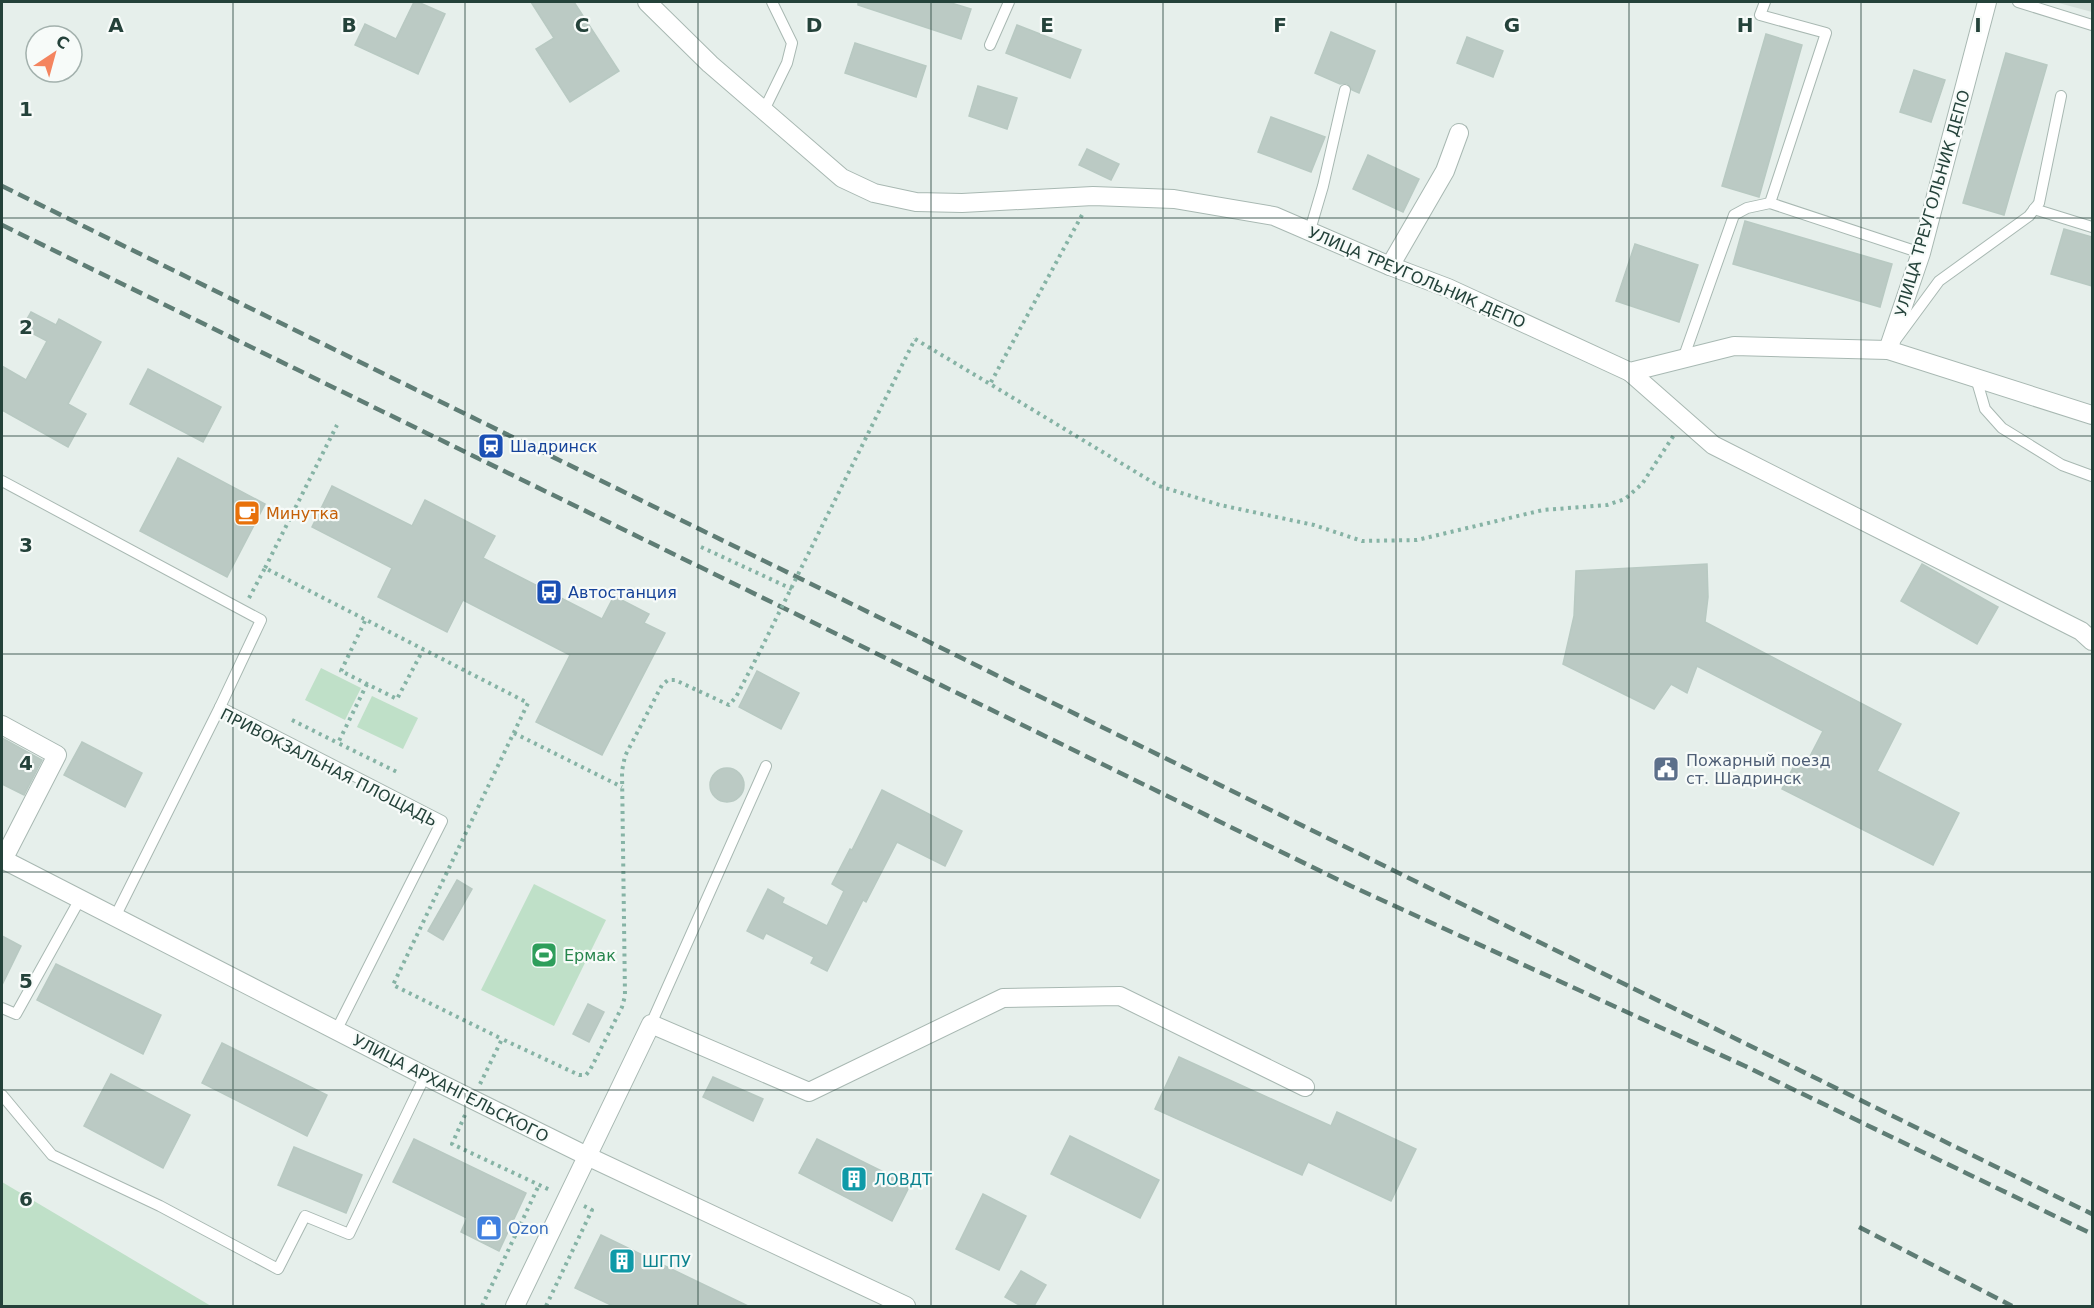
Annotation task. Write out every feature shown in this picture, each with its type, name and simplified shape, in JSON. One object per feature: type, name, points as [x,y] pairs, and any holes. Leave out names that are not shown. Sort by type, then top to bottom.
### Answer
[{"type":"street","name":"УЛИЦА ТРЕУГОЛЬНИК ДЕПО","points":[[647,2],[710,64],[842,178],[874,193],[916,202],[939,203],[1093,196],[1173,199],[1274,216],[1390,266],[1448,288],[1630,372],[1713,445],[2080,631],[2092,641]]},
{"type":"street","name":"УЛИЦА ТРЕУГОЛЬНИК ДЕПО","points":[[1888,350],[1921,253],[1988,2]]},
{"type":"street","points":[[1390,266],[1445,171],[1459,133]]},
{"type":"street","points":[[1630,372],[1734,346],[1888,350],[2092,415]]},
{"type":"street","points":[[2,725],[57,755],[2,860]]},
{"type":"street","name":"УЛИЦА АРХАНГЕЛЬСКОГО","points":[[2,860],[473,1100],[906,1306]]},
{"type":"street","points":[[515,1306],[651,1024],[809,1092],[1003,998],[1120,996],[1305,1087]]},
{"type":"lane","points":[[764,110],[788,63],[792,43],[772,2]]},
{"type":"lane","points":[[990,45],[1009,2]]},
{"type":"lane","points":[[1765,2],[1761,15],[1826,33],[1770,203]]},
{"type":"lane","points":[[2018,2],[2092,25]]},
{"type":"lane","points":[[1310,230],[1323,186],[1345,90]]},
{"type":"lane","points":[[1888,350],[1939,281],[2029,216],[2039,203],[2061,96]]},
{"type":"lane","points":[[1683,359],[1734,215],[1747,208],[1770,203],[1921,253]]},
{"type":"lane","points":[[2034,209],[2092,227]]},
{"type":"lane","points":[[1976,378],[1985,409],[2001,428],[2062,465],[2092,476]]},
{"type":"lane","points":[[2,481],[261,620],[220,707]]},
{"type":"lane","name":"ПРИВОКЗАЛЬНАЯ ПЛОЩАДЬ","points":[[115,917],[220,707],[442,821],[336,1031]]},
{"type":"lane","points":[[651,1024],[766,766]]},
{"type":"lane","points":[[2,1008],[16,1014],[80,899]]},
{"type":"lane","points":[[2,1095],[52,1155],[160,1206],[278,1269],[305,1216],[349,1234],[425,1076]]},
{"type":"path","points":[[990,384],[1093,196]]},
{"type":"path","points":[[266,568],[528,703],[393,985],[579,1075],[586,1075],[622,1007],[625,996],[623,762],[662,685],[668,680],[675,680],[729,705],[736,698],[915,339],[1159,486],[1220,505],[1314,525],[1362,541],[1417,540],[1543,510],[1607,505],[1625,499],[1642,484],[1684,420]]},
{"type":"path","points":[[243,610],[337,425]]},
{"type":"path","points":[[701,547],[792,589]]},
{"type":"path","points":[[365,621],[341,671],[397,699],[423,650]]},
{"type":"path","points":[[338,743],[367,684]]},
{"type":"path","points":[[292,720],[397,772]]},
{"type":"path","points":[[514,733],[622,787]]},
{"type":"path","points":[[502,1039],[452,1144],[592,1210],[546,1306]]},
{"type":"path","points":[[482,1306],[539,1185]]},
{"type":"shaded area","points":[[2055,2],[2092,2],[2092,12]]},
{"type":"green space","points":[[321,668],[361,688],[345,720],[305,700]]},
{"type":"green space","points":[[372,696],[418,718],[403,749],[357,727]]},
{"type":"green space","name":"Ермак","points":[[534,884],[606,920],[554,1026],[481,990]]},
{"type":"green space","points":[[2,1182],[211,1306],[2,1306]]},
{"type":"building","points":[[414,2],[445,14],[418,74],[355,45],[365,24],[396,39]]},
{"type":"building","points":[[531,2],[574,2],[619,71],[570,102],[536,49],[554,38]]},
{"type":"building","points":[[858,2],[948,2],[971,9],[961,39],[858,5]]},
{"type":"building","points":[[1017,25],[1081,50],[1070,78],[1006,53]]},
{"type":"building","points":[[1331,32],[1375,51],[1359,93],[1352,90],[1347,83],[1340,84],[1315,73]]},
{"type":"building","points":[[1766,34],[1802,45],[1759,197],[1722,186]]},
{"type":"building","points":[[1467,37],[1503,51],[1493,77],[1457,63]]},
{"type":"building","points":[[855,43],[926,66],[916,97],[845,73]]},
{"type":"building","points":[[2006,53],[2047,65],[2004,215],[1963,203]]},
{"type":"building","points":[[1914,70],[1945,80],[1931,122],[1900,112]]},
{"type":"building","points":[[978,86],[1017,98],[1007,129],[969,116]]},
{"type":"building","points":[[1271,117],[1325,137],[1311,172],[1258,152]]},
{"type":"building","points":[[1087,149],[1119,164],[1111,180],[1079,165]]},
{"type":"building","points":[[1368,155],[1419,179],[1403,212],[1353,189]]},
{"type":"building","points":[[1745,221],[1892,264],[1880,307],[1733,264]]},
{"type":"building","points":[[2064,229],[2092,237],[2092,286],[2051,274]]},
{"type":"building","points":[[1635,244],[1698,265],[1679,322],[1616,301]]},
{"type":"building","points":[[31,312],[56,325],[59,319],[101,342],[68,404],[86,414],[68,447],[2,410],[2,366],[26,380],[47,341],[22,328]]},
{"type":"building","points":[[148,369],[221,407],[203,442],[130,404]]},
{"type":"building","points":[[178,458],[265,504],[227,577],[140,531]]},
{"type":"building","points":[[332,486],[412,526],[425,500],[495,536],[483,558],[602,619],[614,596],[649,614],[644,623],[665,633],[602,755],[536,722],[570,655],[463,600],[447,632],[378,597],[392,568],[312,527]]},
{"type":"building","points":[[1707,564],[1708,597],[1705,622],[1901,724],[1877,771],[1959,813],[1933,865],[1782,789],[1795,764],[1804,768],[1823,731],[1697,666],[1687,693],[1671,684],[1654,709],[1563,664],[1574,616],[1576,571]]},
{"type":"building","points":[[1922,564],[1998,607],[1977,644],[1901,601]]},
{"type":"building","points":[[757,671],[799,693],[781,729],[739,707]]},
{"type":"building","points":[[2,738],[42,760],[24,795],[2,784]]},
{"type":"building","points":[[82,742],[142,773],[125,807],[64,775]]},
{"type":"building","points":[[727,768],[739,773],[744,785],[739,797],[727,802],[715,797],[710,785],[715,773]]},
{"type":"building","points":[[882,790],[962,831],[945,866],[897,842],[866,902],[863,900],[827,971],[811,963],[814,957],[766,933],[763,939],[747,931],[768,889],[784,898],[782,903],[827,926],[844,891],[832,884]]},
{"type":"building","points":[[457,880],[472,889],[443,940],[428,931]]},
{"type":"building","points":[[2,936],[21,946],[2,985]]},
{"type":"building","points":[[56,964],[161,1015],[143,1054],[37,1000]]},
{"type":"building","points":[[588,1004],[604,1012],[589,1042],[573,1034]]},
{"type":"building","points":[[222,1043],[327,1095],[307,1136],[202,1083]]},
{"type":"building","points":[[1179,1057],[1331,1126],[1337,1112],[1416,1149],[1391,1201],[1308,1162],[1302,1175],[1155,1109]]},
{"type":"building","points":[[111,1074],[190,1115],[163,1168],[84,1126]]},
{"type":"building","points":[[713,1077],[763,1099],[753,1121],[703,1097]]},
{"type":"building","points":[[1070,1136],[1159,1180],[1140,1218],[1051,1174]]},
{"type":"building","points":[[414,1139],[526,1193],[499,1251],[461,1232],[467,1218],[393,1182]]},
{"type":"building","name":"ЛОВДТ","points":[[817,1139],[910,1185],[892,1221],[799,1173]]},
{"type":"building","points":[[294,1147],[362,1175],[346,1213],[278,1185]]},
{"type":"building","points":[[983,1194],[1026,1216],[999,1270],[956,1249]]},
{"type":"building","name":"ШГПУ","points":[[601,1235],[748,1306],[613,1306],[575,1288]]},
{"type":"building","points":[[1021,1271],[1046,1285],[1034,1306],[1021,1306],[1005,1297]]},
{"type":"railway","points":[[2,186],[2092,1214]]},
{"type":"railway","points":[[2,225],[1351,886],[1745,1066],[2092,1234]]},
{"type":"railway","points":[[1859,1227],[2012,1306]]},
{"type":"place","name":"Шадринск","points":[[491,446]]},
{"type":"place","name":"Минутка","points":[[247,513]]},
{"type":"place","name":"Автостанция","points":[[549,592]]},
{"type":"place","name":"Пожарный поезд ст. Шадринск","points":[[1666,769]]},
{"type":"place","name":"Ермак","points":[[544,955]]},
{"type":"place","name":"ЛОВДТ","points":[[854,1179]]},
{"type":"place","name":"Ozon","points":[[489,1228]]},
{"type":"place","name":"ШГПУ","points":[[622,1261]]}]
